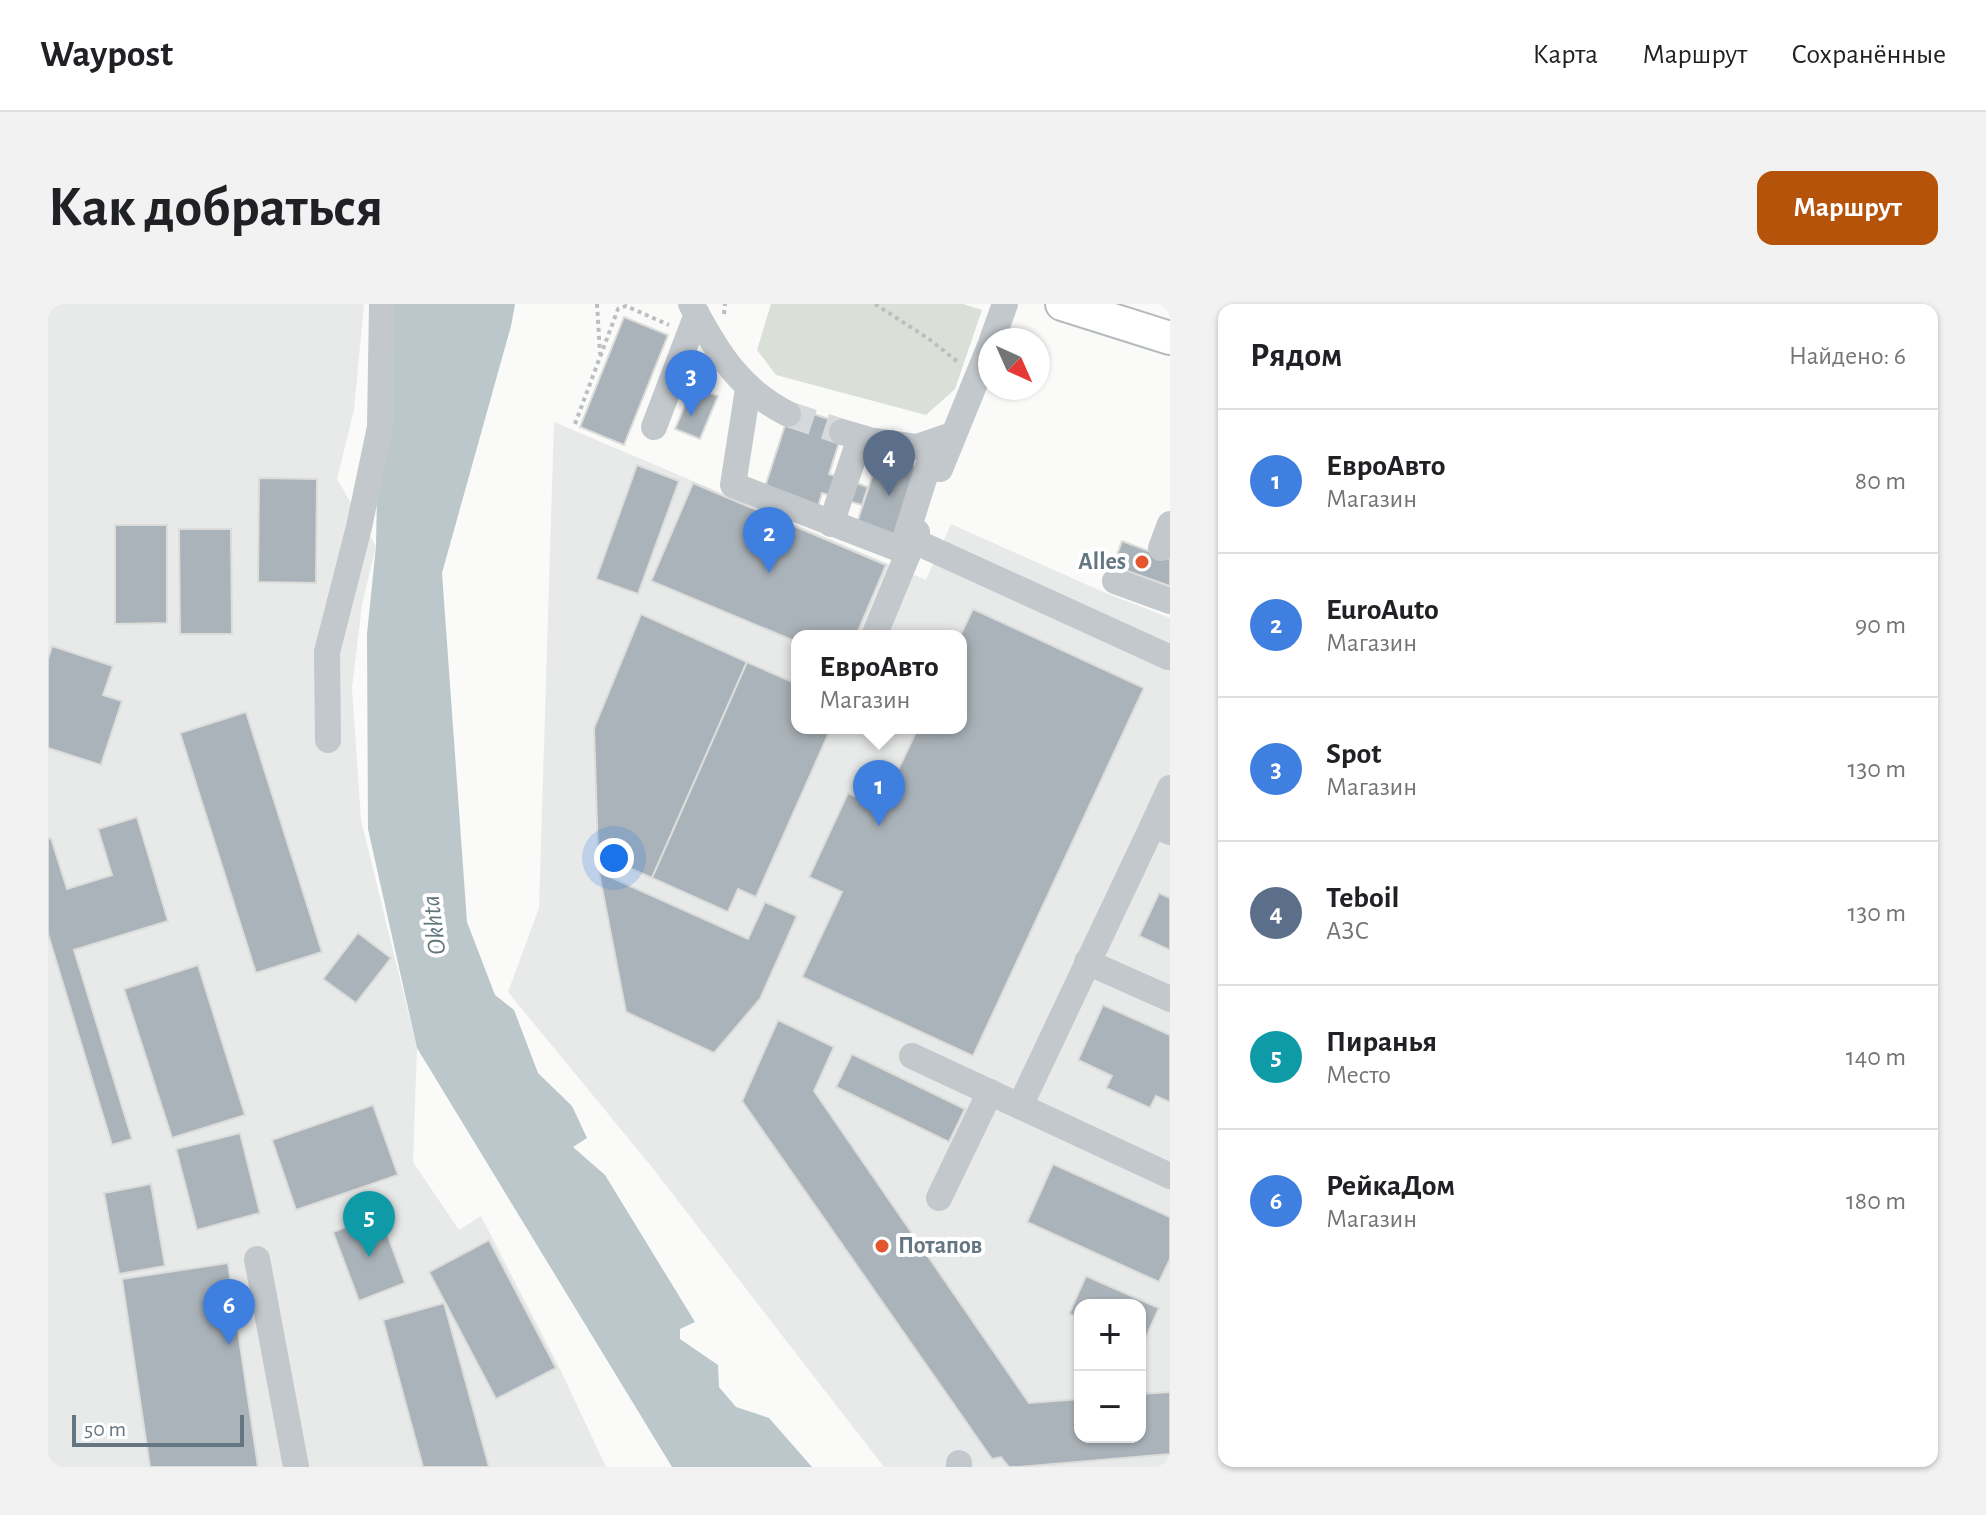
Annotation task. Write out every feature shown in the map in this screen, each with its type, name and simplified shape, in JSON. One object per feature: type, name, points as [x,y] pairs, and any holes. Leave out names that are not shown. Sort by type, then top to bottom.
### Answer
[{"type":"main road","points":[[1062,304],[1170,338]]},
{"type":"lane","points":[[328,740],[327,652],[359,527],[380,427],[382,304]]},
{"type":"lane","points":[[996,328],[1005,304]]},
{"type":"lane","points":[[692,317],[748,389],[788,414]]},
{"type":"lane","points":[[654,427],[692,317]]},
{"type":"lane","points":[[748,389],[733,485],[897,548],[904,542],[944,438],[978,379]]},
{"type":"lane","points":[[831,524],[851,435],[917,447],[944,438]]},
{"type":"lane","points":[[877,630],[914,541],[944,438]]},
{"type":"lane","points":[[914,541],[1168,657]]},
{"type":"lane","points":[[1115,581],[1170,601]]},
{"type":"lane","points":[[1020,1106],[1087,962],[1162,828],[1170,788]]},
{"type":"lane","points":[[1087,962],[1170,999]]},
{"type":"lane","points":[[912,1056],[1170,1176]]},
{"type":"lane","points":[[939,1198],[990,1092]]},
{"type":"lane","points":[[257,1259],[296,1467]]},
{"type":"path","points":[[597,304],[600,358]]},
{"type":"path","points":[[875,304],[929,339],[978,379]]},
{"type":"path","points":[[575,424],[618,309],[626,306],[692,317]]},
{"type":"shaded area","points":[[48,304],[364,304],[354,410],[337,479],[376,546],[362,605],[352,688],[361,820],[417,1048],[413,1162],[459,1230],[481,1216],[560,1369],[606,1467],[48,1467]]},
{"type":"shaded area","points":[[771,304],[963,304],[982,310],[955,389],[926,415],[776,375],[757,350]]},
{"type":"shaded area","points":[[554,422],[926,580],[951,524],[1101,591],[1170,618],[1170,1467],[884,1467],[651,1166],[508,992],[539,908]]},
{"type":"water","name":"Okhta","points":[[386,304],[515,304],[442,573],[467,922],[495,995],[514,1010],[538,1073],[572,1106],[587,1138],[573,1147],[605,1175],[695,1322],[680,1329],[680,1339],[718,1365],[719,1387],[736,1407],[769,1418],[812,1467],[672,1467],[417,1048],[368,829],[367,634],[376,546],[380,349]]},
{"type":"building","points":[[624,317],[668,335],[624,445],[580,427]]},
{"type":"building","points":[[693,386],[718,396],[700,439],[675,429]]},
{"type":"building","points":[[791,407],[845,424],[829,474],[868,487],[862,505],[822,493],[818,507],[764,490]]},
{"type":"building","points":[[879,455],[921,468],[899,536],[857,523]]},
{"type":"building","points":[[637,465],[679,481],[638,594],[596,579]]},
{"type":"building","points":[[259,478],[317,479],[316,583],[258,582]]},
{"type":"building","points":[[693,483],[886,565],[859,630],[791,630],[791,639],[651,581]]},
{"type":"building","points":[[115,525],[167,525],[167,623],[115,624]]},
{"type":"building","points":[[179,529],[231,529],[232,634],[180,634]]},
{"type":"building","name":"Alles","points":[[1122,541],[1170,559],[1170,586],[1113,566]]},
{"type":"building","points":[[973,609],[1144,688],[973,1056],[802,977],[842,892],[809,877],[848,793],[880,808],[915,734],[967,734],[967,630],[963,630]]},
{"type":"building","points":[[641,614],[747,662],[652,878],[598,854],[594,728]]},
{"type":"building","points":[[52,646],[113,666],[103,695],[122,701],[101,765],[48,748],[48,659]]},
{"type":"building","points":[[747,662],[791,681],[791,734],[828,734],[756,897],[738,889],[728,912],[652,878]]},
{"type":"building","points":[[246,712],[322,952],[256,973],[180,733]]},
{"type":"building","points":[[137,817],[168,921],[74,950],[132,1139],[112,1145],[48,934],[48,839],[51,838],[67,889],[112,875],[98,829]]},
{"type":"building","points":[[599,872],[748,939],[765,902],[797,916],[760,999],[714,1053],[626,1012]]},
{"type":"building","points":[[1159,893],[1170,898],[1170,950],[1139,936]]},
{"type":"building","points":[[358,933],[391,958],[356,1003],[323,979]]},
{"type":"building","points":[[198,965],[245,1115],[172,1138],[124,989]]},
{"type":"building","points":[[1103,1005],[1170,1035],[1170,1102],[1156,1096],[1150,1108],[1106,1088],[1112,1076],[1078,1060]]},
{"type":"building","name":"Потапов","points":[[778,1020],[834,1047],[814,1091],[1029,1403],[1074,1399],[1074,1443],[1146,1443],[1146,1394],[1170,1392],[1170,1454],[1019,1467],[1009,1467],[1001,1457],[992,1459],[742,1101]]},
{"type":"building","points":[[852,1054],[965,1109],[949,1142],[836,1087]]},
{"type":"building","points":[[373,1105],[398,1175],[296,1210],[272,1140]]},
{"type":"building","points":[[240,1133],[260,1213],[197,1230],[176,1149]]},
{"type":"building","points":[[1053,1164],[1170,1217],[1170,1259],[1159,1282],[1027,1222]]},
{"type":"building","points":[[151,1184],[165,1266],[119,1274],[104,1193]]},
{"type":"building","points":[[380,1214],[405,1283],[359,1301],[333,1232]]},
{"type":"building","points":[[489,1240],[556,1368],[496,1399],[429,1272]]},
{"type":"building","points":[[228,1263],[258,1467],[150,1467],[122,1279]]},
{"type":"building","points":[[1086,1276],[1138,1299],[1076,1299]]},
{"type":"building","points":[[1146,1302],[1159,1308],[1146,1337]]},
{"type":"building","points":[[444,1303],[489,1467],[423,1467],[383,1320]]},
{"type":"tunnel","points":[[788,414],[842,432]]},
{"type":"place","name":"Spot","points":[[691,416]]},
{"type":"place","name":"Teboil","points":[[889,496]]},
{"type":"place","name":"Alles","points":[[1142,562]]},
{"type":"place","name":"EuroAuto","points":[[769,573]]},
{"type":"place","name":"ЕвроАвто","points":[[879,826]]},
{"type":"place","name":"Потапов","points":[[882,1246]]},
{"type":"place","name":"Пиранья","points":[[369,1257]]},
{"type":"place","name":"РейкаДом","points":[[229,1345]]}]
